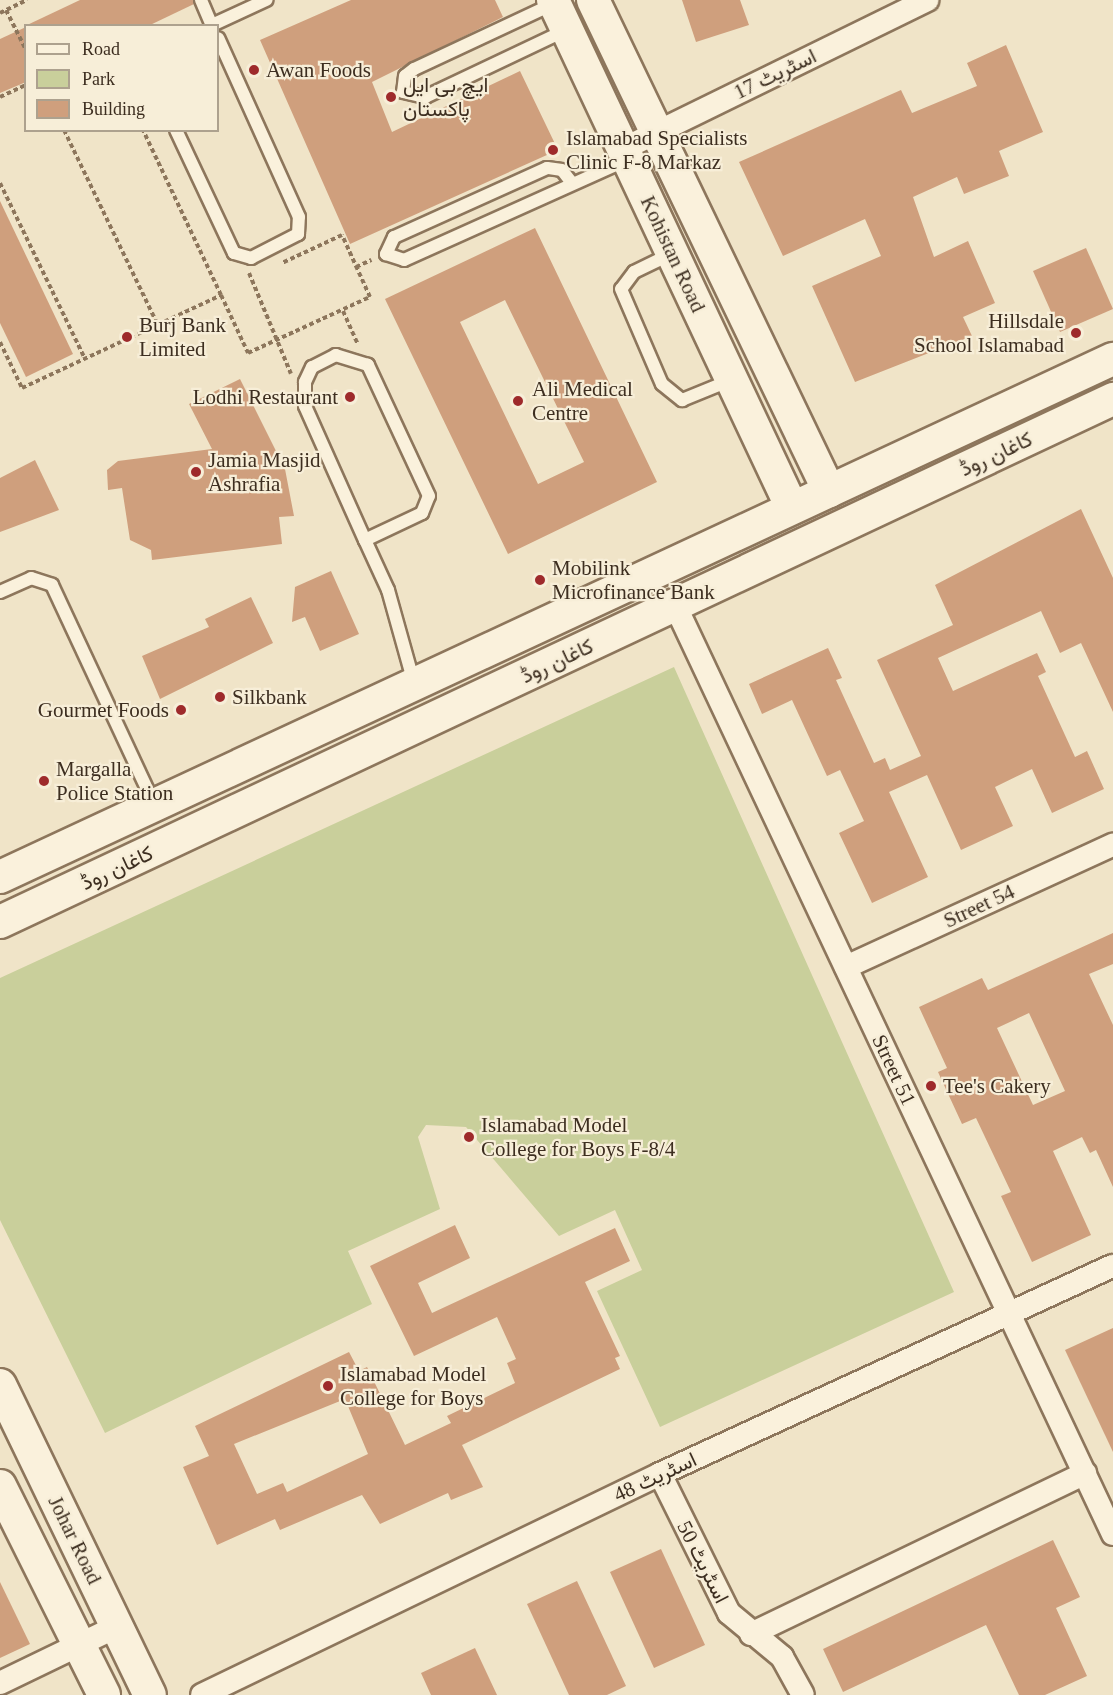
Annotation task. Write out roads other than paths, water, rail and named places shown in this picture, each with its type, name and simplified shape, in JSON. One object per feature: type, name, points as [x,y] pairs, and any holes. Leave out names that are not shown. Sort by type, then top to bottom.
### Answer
[{"type":"street","name":"Kohistan Road","points":[[593,0],[829,491]]},
{"type":"street","name":"اسٹریٹ 17","points":[[626,154],[655,132],[927,0]]},
{"type":"street","name":"Kohistan Road","points":[[558,11],[792,508]]},
{"type":"street","name":"کاغان روڈ","points":[[0,877],[1113,359]]},
{"type":"street","name":"کاغان روڈ","points":[[0,922],[1113,399]]},
{"type":"street","name":"Street 51","points":[[675,606],[1113,1534]]},
{"type":"street","points":[[411,686],[424,723]]},
{"type":"street","name":"Street 54","points":[[846,967],[1113,845]]},
{"type":"street","name":"اسٹریٹ 48","points":[[202,1695],[660,1474],[1113,1266]]},
{"type":"street","name":"Johar Road","points":[[3,1398],[118,1626],[150,1695]]},
{"type":"street","points":[[751,1634],[1085,1473]]},
{"type":"street","name":"اسٹریٹ 50","points":[[660,1474],[711,1582],[729,1613],[782,1658],[803,1695]]},
{"type":"street","name":"Johar Road","points":[[0,1486],[104,1695]]},
{"type":"street","points":[[0,1683],[118,1626]]},
{"type":"lane","points":[[201,0],[212,24]]},
{"type":"lane","points":[[214,24],[266,0]]},
{"type":"lane","points":[[558,11],[426,97],[403,92],[405,76],[414,69],[558,11]]},
{"type":"lane","points":[[177,132],[229,246],[243,258],[291,242],[300,225],[222,60],[219,44]]},
{"type":"lane","points":[[572,183],[562,170],[547,168],[394,237],[386,254],[404,260],[572,183],[626,154]]},
{"type":"lane","points":[[672,253],[634,272],[621,289],[662,384],[682,400],[732,380]]},
{"type":"lane","points":[[365,540],[422,513],[430,503],[368,365],[336,355],[312,367],[305,382],[305,406],[365,540],[388,590],[411,686]]},
{"type":"lane","points":[[0,592],[31,578],[52,585],[154,805]]},
{"type":"place","name":"Awan Foods","points":[[254,70]]},
{"type":"place","name":"ایچ بی ایل پاکستان","points":[[391,97]]},
{"type":"place","name":"Islamabad Specialists Clinic F-8 Markaz","points":[[553,150]]},
{"type":"place","name":"Hillsdale School Islamabad","points":[[1076,333]]},
{"type":"place","name":"Burj Bank Limited","points":[[127,337]]},
{"type":"place","name":"Lodhi Restaurant","points":[[350,397]]},
{"type":"place","name":"Ali Medical Centre","points":[[518,401]]},
{"type":"place","name":"Jamia Masjid Ashrafia","points":[[196,472]]},
{"type":"place","name":"Mobilink Microfinance Bank","points":[[540,580]]},
{"type":"place","name":"Silkbank","points":[[220,697]]},
{"type":"place","name":"Gourmet Foods","points":[[181,710]]},
{"type":"place","name":"Margalla Police Station","points":[[44,781]]},
{"type":"place","name":"Tee's Cakery","points":[[931,1086]]},
{"type":"place","name":"Islamabad Model College for Boys F-8/4","points":[[469,1137]]},
{"type":"place","name":"Islamabad Model College for Boys","points":[[328,1386]]}]
